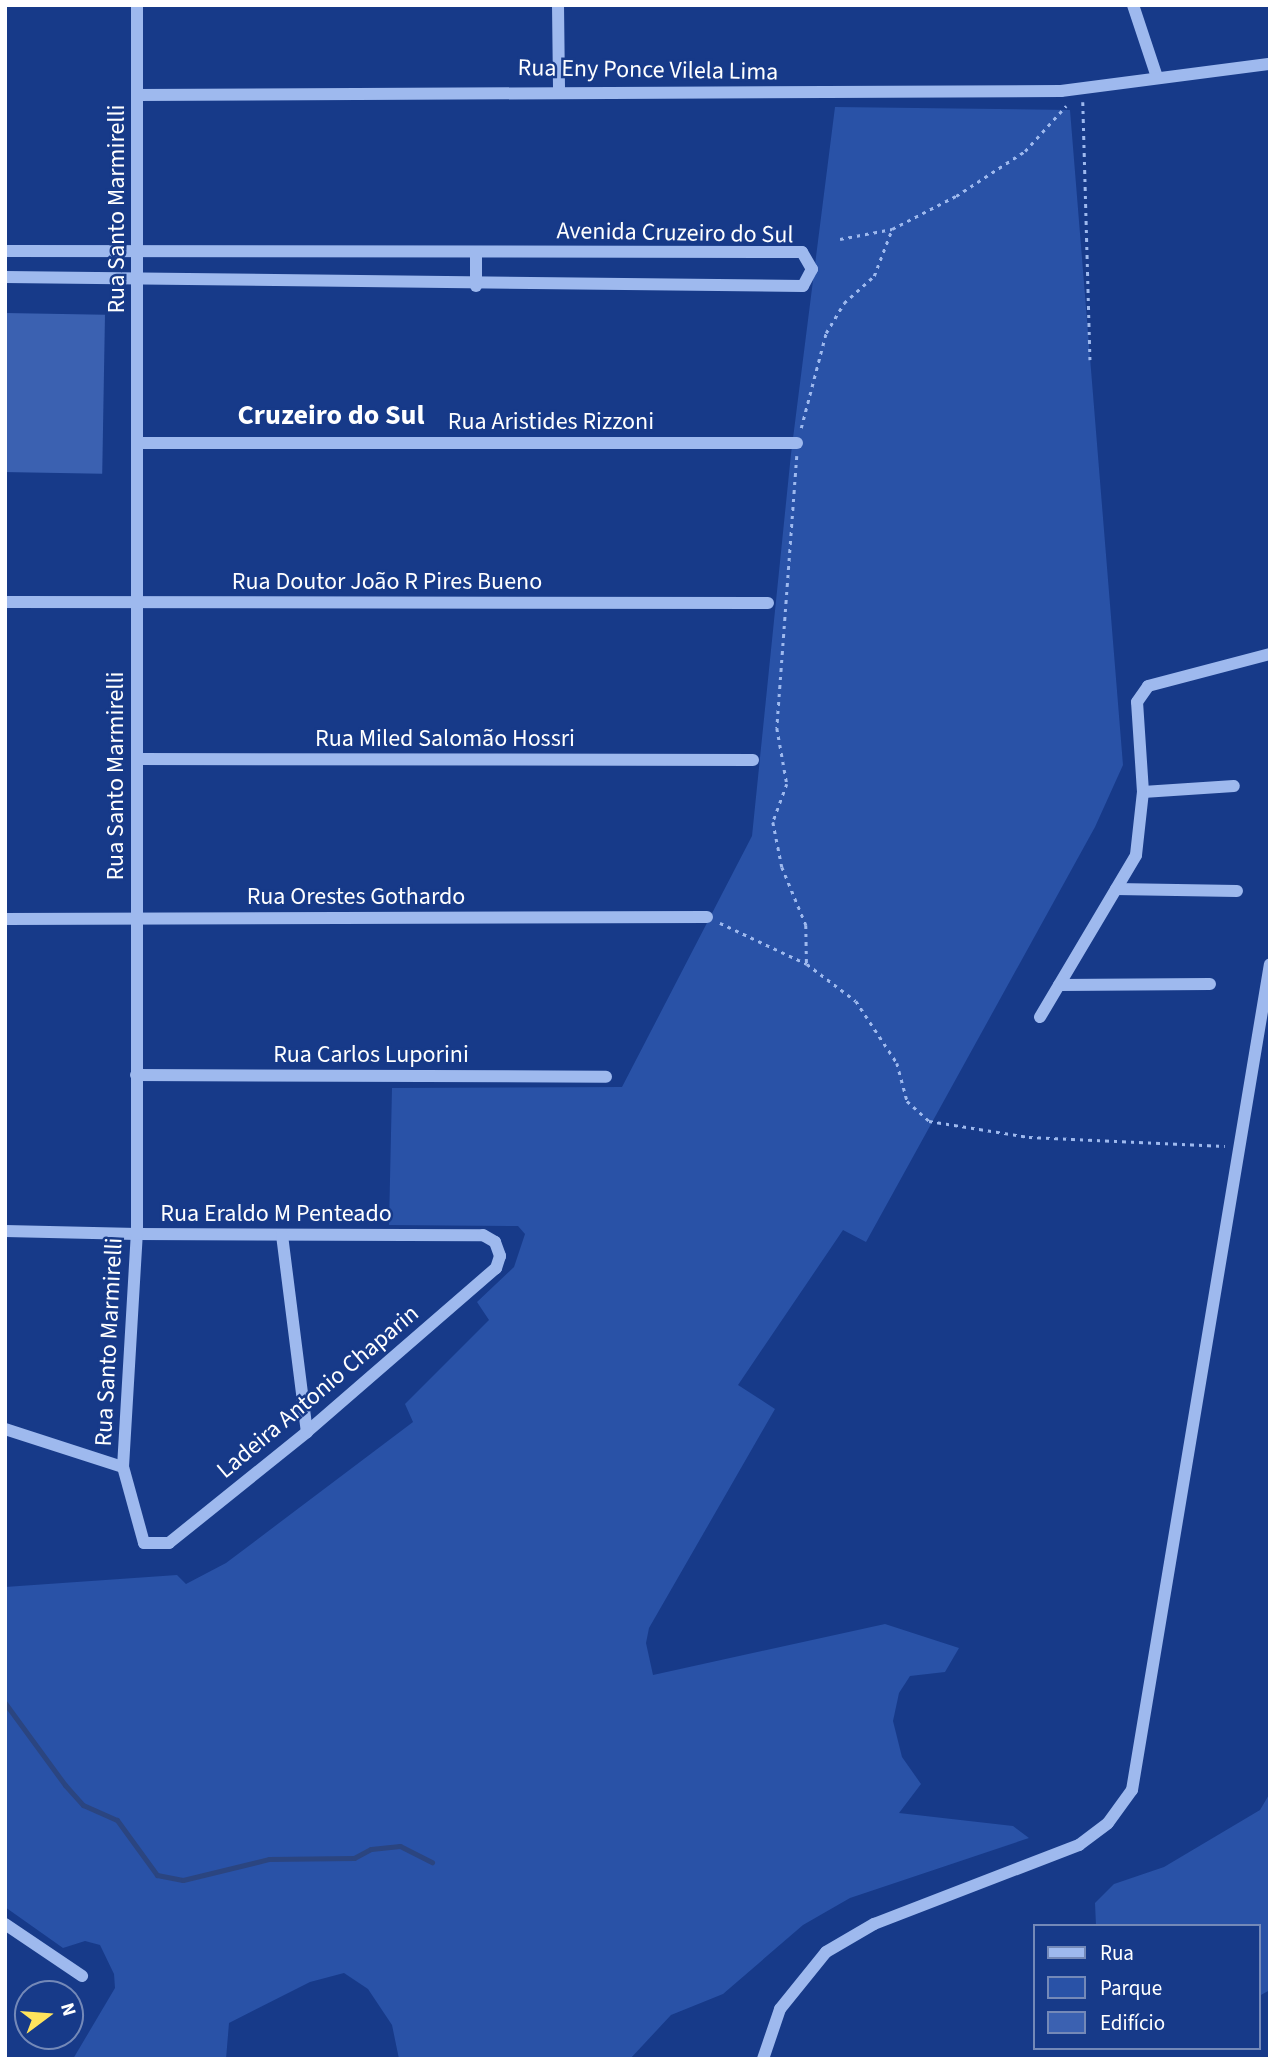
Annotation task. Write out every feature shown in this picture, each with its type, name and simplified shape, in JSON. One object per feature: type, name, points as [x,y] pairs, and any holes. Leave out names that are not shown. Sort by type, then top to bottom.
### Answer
[{"type":"street","name":"Rua Santo Marmirelli","points":[[137,5],[137,252],[140,281],[136,443],[137,1234],[123,1467],[144,1543]]},
{"type":"street","points":[[558,5],[559,89]]},
{"type":"street","points":[[1133,5],[1157,77]]},
{"type":"street","name":"Rua Eny Ponce Vilela Lima","points":[[137,95],[559,89],[861,94],[1083,88],[1270,64]]},
{"type":"street","name":"Avenida Cruzeiro do Sul","points":[[5,251],[802,253],[812,269],[803,286],[476,286],[5,277]]},
{"type":"street","points":[[476,252],[476,286]]},
{"type":"street","name":"Rua Aristides Rizzoni","points":[[136,443],[797,443]]},
{"type":"street","name":"Rua Doutor João R Pires Bueno","points":[[5,602],[768,603]]},
{"type":"street","points":[[1040,1017],[1136,855],[1143,792],[1137,702],[1148,686],[1270,654]]},
{"type":"street","name":"Rua Miled Salomão Hossri","points":[[137,759],[753,760]]},
{"type":"street","points":[[1143,792],[1234,786]]},
{"type":"street","points":[[1115,889],[1237,891]]},
{"type":"street","name":"Rua Orestes Gothardo","points":[[5,919],[707,917]]},
{"type":"street","points":[[763,2059],[780,2009],[826,1952],[874,1924],[1079,1844],[1108,1823],[1132,1790],[1270,964]]},
{"type":"street","points":[[1059,985],[1210,984]]},
{"type":"street","name":"Rua Carlos Luporini","points":[[136,1075],[606,1077]]},
{"type":"street","name":"Rua Eraldo M Penteado","points":[[5,1231],[484,1235],[499,1249]]},
{"type":"street","points":[[282,1235],[307,1432]]},
{"type":"street","name":"Ladeira Antonio Chaparin","points":[[144,1543],[169,1543],[307,1432],[496,1268],[499,1249]]},
{"type":"street","points":[[5,1429],[123,1467]]},
{"type":"street","points":[[5,1924],[82,1976]]},
{"type":"path","points":[[840,239],[892,229],[1025,151],[1083,88]]},
{"type":"path","points":[[1083,88],[1090,360]]},
{"type":"path","points":[[807,964],[806,925],[782,867],[773,822],[787,784],[778,728],[797,443],[826,333],[844,303],[874,276],[892,229]]},
{"type":"path","points":[[707,917],[807,964],[856,1001],[897,1063],[907,1101],[929,1121],[1029,1137],[1239,1146]]},
{"type":"green space","points":[[835,107],[1070,110],[1123,765],[1095,827],[866,1242],[843,1230],[738,1385],[775,1409],[649,1628],[646,1643],[653,1675],[885,1624],[959,1648],[945,1672],[910,1676],[899,1693],[893,1721],[902,1757],[921,1784],[899,1813],[1013,1826],[1029,1838],[850,1898],[803,1925],[723,1994],[671,2015],[630,2059],[399,2059],[392,2025],[368,1989],[344,1973],[310,1982],[229,2023],[226,2059],[73,2059],[78,2050],[84,2050],[84,2040],[115,1988],[114,1974],[100,1945],[85,1941],[63,1948],[5,1907],[5,1587],[177,1575],[186,1584],[226,1563],[413,1422],[405,1404],[489,1320],[477,1302],[514,1267],[525,1234],[518,1226],[389,1225],[392,1088],[622,1087],[752,836],[791,454]]},
{"type":"green space","points":[[1270,1793],[1270,1990],[1261,1995],[1261,1924],[1096,1924],[1095,1903],[1114,1884],[1164,1867],[1260,1810]]},
{"type":"building","points":[[5,313],[105,315],[102,474],[5,472]]},
{"type":"waterway","points":[[5,1703],[65,1785],[83,1805],[117,1820],[157,1875],[183,1880],[269,1859],[354,1858],[371,1849],[400,1846],[432,1862]]},
{"type":"district","name":"Cruzeiro do Sul","points":[[331,415]]}]
